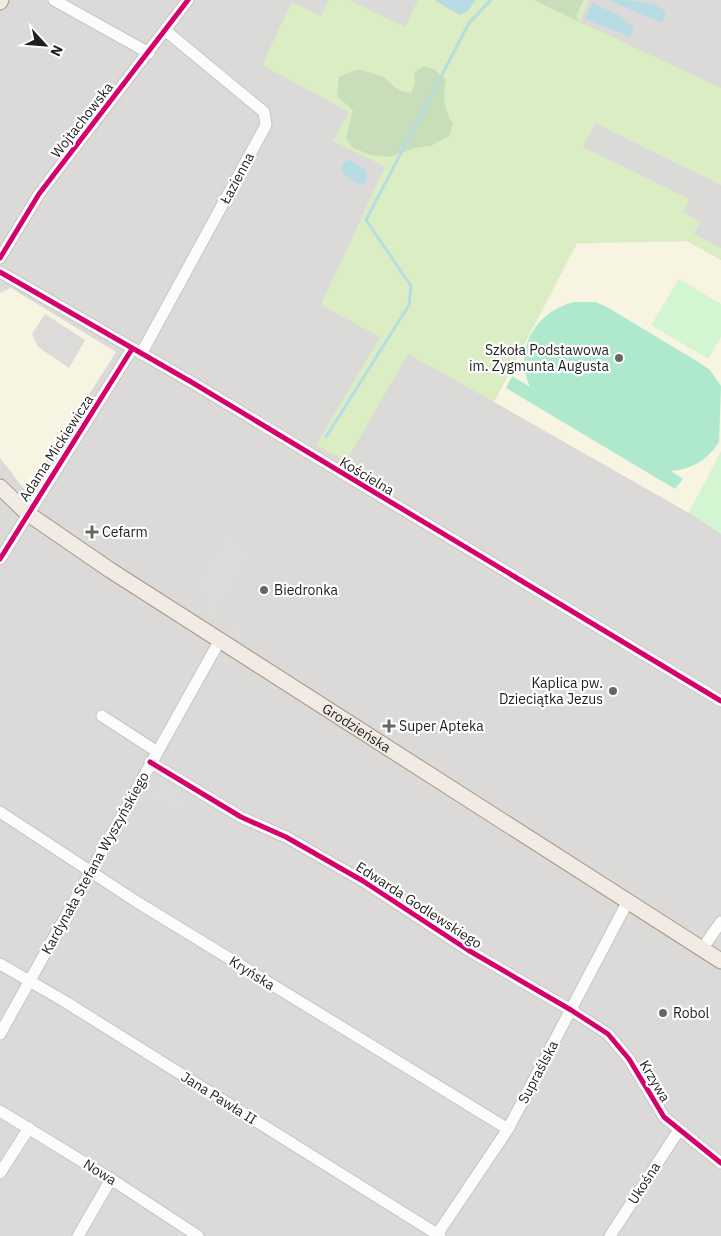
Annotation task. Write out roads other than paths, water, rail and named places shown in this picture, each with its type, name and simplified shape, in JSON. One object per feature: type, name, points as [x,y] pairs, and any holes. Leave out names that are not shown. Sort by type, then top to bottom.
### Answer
[{"type":"main road","name":"Grodzieńska","points":[[0,487],[27,513],[110,570],[721,961]]},
{"type":"street","points":[[54,0],[149,53]]},
{"type":"street","name":"Wojtachowska","points":[[0,258],[39,194],[188,0]]},
{"type":"street","name":"Łazienna","points":[[137,352],[266,125],[264,112],[166,31]]},
{"type":"street","name":"Kościelna","points":[[0,272],[193,383],[721,701]]},
{"type":"street","name":"Adama Mickiewicza","points":[[0,559],[27,513],[137,352]]},
{"type":"street","name":"Kardynała Stefana Wyszyńskiego","points":[[0,1034],[156,751],[220,640]]},
{"type":"street","points":[[102,716],[156,751]]},
{"type":"street","name":"Edwarda Godlewskiego","points":[[150,762],[241,817],[286,837],[363,881],[468,950],[571,1010]]},
{"type":"street","name":"Kryńska","points":[[0,812],[89,872],[508,1129]]},
{"type":"street","name":"Supraślska","points":[[437,1235],[508,1129],[628,900]]},
{"type":"street","points":[[702,949],[721,922]]},
{"type":"street","name":"Jana Pawła II","points":[[0,964],[437,1235]]},
{"type":"street","name":"Krzywa","points":[[571,1010],[608,1034],[629,1059],[664,1117],[721,1163]]},
{"type":"street","name":"Nowa","points":[[0,1111],[111,1179],[198,1236]]},
{"type":"street","points":[[0,1173],[29,1128]]},
{"type":"street","name":"Ukośna","points":[[610,1236],[679,1130]]},
{"type":"street","points":[[78,1236],[111,1179]]},
{"type":"water","points":[[434,0],[476,0],[468,11],[460,15]]},
{"type":"water","points":[[608,0],[649,3],[656,5],[666,13],[662,23]]},
{"type":"water","points":[[592,3],[619,15],[634,28],[630,37],[585,19]]},
{"type":"water","points":[[351,160],[366,170],[367,177],[364,185],[351,180],[341,169],[344,162]]},
{"type":"waterway","points":[[326,437],[409,305],[411,286],[366,220],[469,23],[491,0]]},
{"type":"place","name":"Szkoła Podstawowa im. Zygmunta Augusta","points":[[619,358]]},
{"type":"place","name":"Cefarm","points":[[92,532]]},
{"type":"place","name":"Biedronka","points":[[264,590]]},
{"type":"place","name":"Kaplica pw. Dzieciątka Jezus","points":[[613,691]]},
{"type":"place","name":"Super Apteka","points":[[389,726]]},
{"type":"place","name":"Robol","points":[[663,1013]]}]
